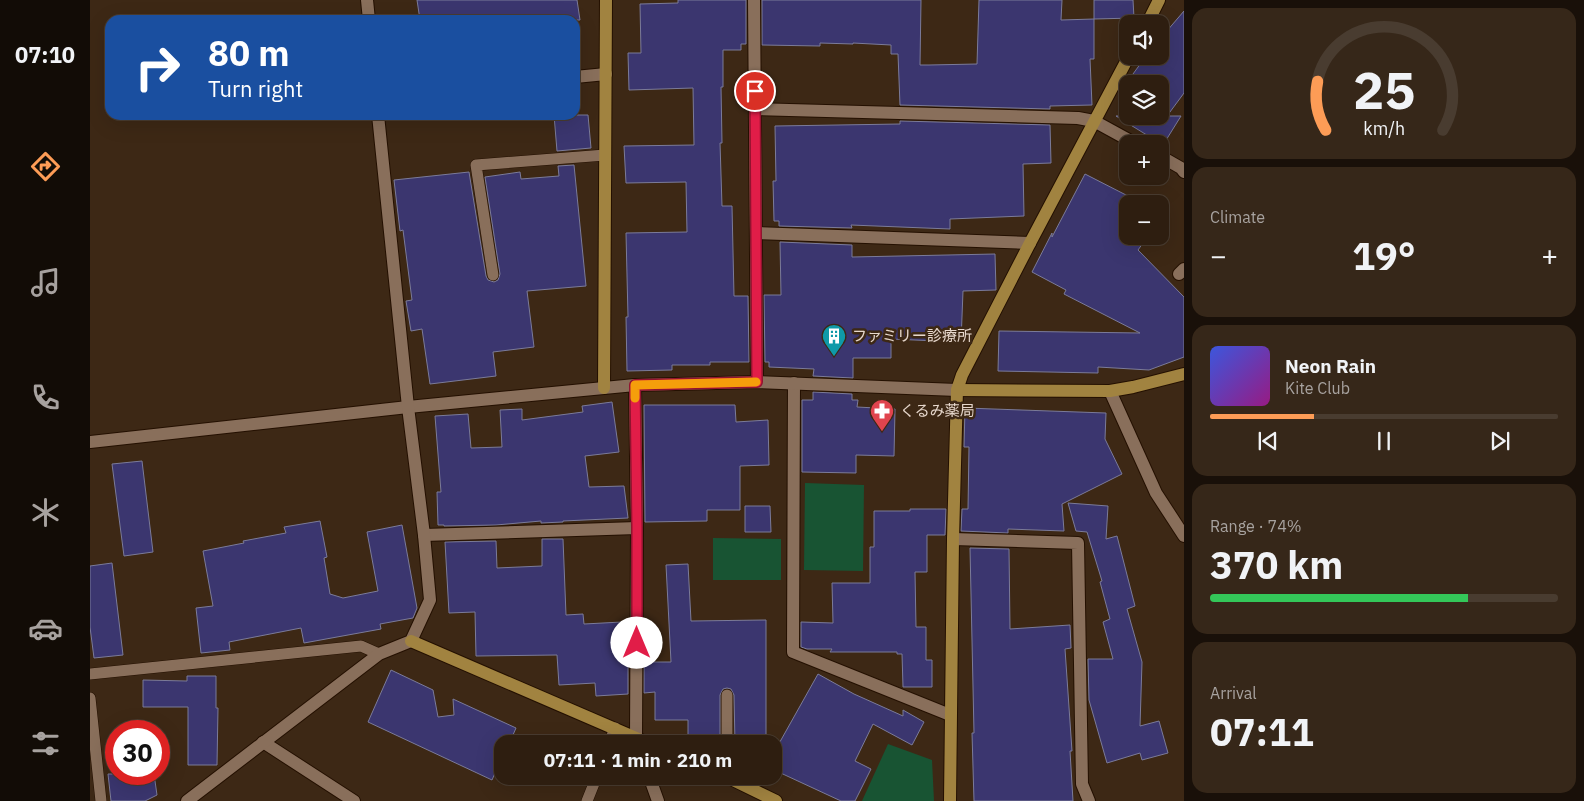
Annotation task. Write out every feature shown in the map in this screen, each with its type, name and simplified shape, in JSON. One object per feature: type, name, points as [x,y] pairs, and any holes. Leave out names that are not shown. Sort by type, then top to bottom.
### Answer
[{"type":"street","points":[[367,0],[368,15]]},
{"type":"street","points":[[604,388],[606,0]]},
{"type":"street","points":[[754,0],[757,382]]},
{"type":"street","points":[[1151,15],[1159,0]]},
{"type":"street","points":[[950,801],[957,390],[962,375],[1124,65]]},
{"type":"street","points":[[580,77],[606,74]]},
{"type":"street","points":[[755,109],[1078,118],[1094,121],[1120,135]]},
{"type":"street","points":[[187,801],[379,654],[411,641],[430,600],[379,120]]},
{"type":"street","points":[[1169,161],[1184,172]]},
{"type":"street","points":[[756,233],[1030,243]]},
{"type":"street","points":[[90,442],[408,407],[635,385],[757,382],[957,390],[1110,391],[1184,374]]},
{"type":"street","points":[[794,383],[793,652],[950,715]]},
{"type":"street","points":[[635,385],[637,735]]},
{"type":"street","points":[[1110,391],[1156,493],[1184,536]]},
{"type":"street","points":[[424,535],[637,528]]},
{"type":"street","points":[[953,539],[1078,543],[1082,784],[1089,801]]},
{"type":"street","points":[[411,641],[615,728],[627,735]]},
{"type":"street","points":[[263,742],[354,801]]},
{"type":"street","points":[[652,785],[658,801]]},
{"type":"street","points":[[743,785],[776,801]]},
{"type":"lane","points":[[493,275],[476,165],[605,155]]},
{"type":"lane","points":[[90,674],[361,646],[379,654]]},
{"type":"lane","points":[[727,695],[727,735]]},
{"type":"lane","points":[[90,698],[101,801]]},
{"type":"lane","points":[[612,735],[615,728]]},
{"type":"lane","points":[[587,801],[593,785]]},
{"type":"green space","points":[[805,483],[864,485],[863,571],[804,570]]},
{"type":"green space","points":[[713,538],[781,539],[781,580],[713,580]]},
{"type":"green space","points":[[888,744],[932,760],[934,801],[862,801]]},
{"type":"building","points":[[417,0],[577,0],[579,15],[419,15]]},
{"type":"building","points":[[678,0],[746,0],[746,44],[741,44],[741,50],[723,50],[723,87],[721,87],[722,143],[720,143],[722,206],[732,206],[734,296],[748,296],[749,362],[710,362],[710,365],[672,365],[672,370],[627,371],[626,233],[687,232],[686,182],[626,183],[624,146],[694,145],[693,88],[629,90],[628,53],[641,53],[640,4],[678,3]]},
{"type":"building","points":[[762,0],[921,0],[920,65],[929,65],[977,64],[979,0],[1062,0],[1061,20],[1094,19],[1094,59],[1090,59],[1092,105],[1050,106],[1050,109],[900,105],[898,54],[891,54],[891,45],[820,43],[820,46],[762,45]]},
{"type":"building","points":[[1094,0],[1133,0],[1134,15],[1119,15],[1119,18],[1094,19]]},
{"type":"building","points":[[1184,11],[1184,93],[1169,113],[1169,75],[1133,74],[1140,65],[1169,65],[1169,28]]},
{"type":"building","points":[[580,115],[588,115],[591,148],[557,151],[554,120],[580,120]]},
{"type":"building","points":[[1169,116],[1181,116],[1169,135],[1147,135],[1131,125],[1169,125]]},
{"type":"building","points":[[900,121],[1050,125],[1051,163],[1023,164],[1024,216],[950,219],[950,229],[851,225],[852,228],[779,226],[779,221],[774,221],[773,181],[776,181],[775,126],[900,124]]},
{"type":"building","points":[[574,165],[586,286],[527,291],[534,347],[493,352],[496,376],[430,384],[422,329],[411,331],[406,301],[412,300],[403,230],[400,231],[394,180],[469,172],[486,276],[488,280],[494,282],[498,280],[500,274],[485,177],[520,172],[521,179],[559,176],[558,166]]},
{"type":"building","points":[[1085,174],[1126,195],[1119,195],[1119,245],[1142,245],[1138,250],[1184,297],[1184,357],[1149,370],[1098,367],[1098,373],[998,371],[999,331],[1140,333],[1064,294],[1066,290],[1032,272],[1052,233],[1052,237]]},
{"type":"building","points":[[780,242],[852,245],[852,257],[995,254],[996,290],[963,291],[961,342],[891,339],[891,358],[853,358],[853,378],[813,376],[814,369],[769,367],[769,362],[765,362],[764,295],[781,295]]},
{"type":"building","points":[[813,392],[852,394],[852,400],[858,400],[857,407],[895,409],[894,456],[856,455],[856,473],[802,472],[802,400],[813,400]]},
{"type":"building","points":[[612,402],[619,452],[585,456],[589,487],[624,486],[628,518],[541,523],[541,521],[496,525],[438,525],[437,492],[441,492],[435,416],[468,414],[471,448],[502,447],[500,410],[522,409],[522,420],[583,412],[582,406]]},
{"type":"building","points":[[644,405],[735,405],[736,422],[768,420],[769,465],[740,466],[740,510],[707,510],[707,521],[645,522]]},
{"type":"building","points":[[965,408],[1106,413],[1105,439],[1122,474],[1062,504],[1064,531],[1008,529],[1008,533],[961,531],[962,509],[968,509],[969,447],[964,447]]},
{"type":"building","points":[[142,461],[153,552],[124,556],[112,464]]},
{"type":"building","points":[[1068,503],[1108,506],[1106,539],[1117,536],[1135,606],[1127,609],[1142,662],[1140,726],[1159,721],[1168,753],[1142,760],[1140,753],[1107,763],[1089,700],[1088,659],[1113,659],[1103,622],[1110,619],[1100,582],[1102,581],[1087,532],[1076,531]]},
{"type":"building","points":[[745,506],[770,506],[771,532],[745,532]]},
{"type":"building","points":[[910,509],[946,509],[945,535],[927,535],[927,572],[915,572],[916,627],[926,627],[926,660],[932,660],[932,687],[903,687],[902,654],[897,654],[897,652],[830,652],[832,649],[807,649],[801,647],[801,622],[833,623],[832,583],[870,583],[870,547],[874,547],[874,511],[910,511]]},
{"type":"building","points":[[320,521],[327,557],[324,558],[330,594],[343,598],[378,591],[367,532],[402,525],[417,608],[413,618],[380,624],[381,629],[304,643],[301,628],[229,642],[230,650],[201,653],[196,608],[213,606],[203,551],[286,533],[284,527]]},
{"type":"building","points":[[542,539],[563,539],[566,615],[583,614],[584,624],[622,622],[624,662],[628,662],[628,694],[596,696],[595,683],[559,685],[557,655],[476,656],[475,612],[449,613],[445,542],[496,541],[497,568],[542,566]]},
{"type":"building","points":[[970,548],[1009,549],[1010,629],[1070,625],[1071,648],[1065,649],[1072,751],[1070,751],[1073,801],[974,801]]},
{"type":"building","points":[[112,563],[123,655],[94,658],[90,627],[90,566]]},
{"type":"building","points":[[688,564],[691,621],[766,620],[766,735],[735,735],[734,695],[731,689],[727,688],[723,689],[720,695],[720,735],[688,735],[688,720],[655,720],[655,692],[644,693],[644,662],[671,662],[666,565]]},
{"type":"building","points":[[391,670],[433,690],[438,717],[454,715],[453,699],[516,728],[513,735],[494,735],[494,775],[492,780],[368,722]]},
{"type":"building","points":[[818,674],[854,694],[903,716],[903,710],[924,722],[912,745],[873,724],[855,761],[871,769],[855,801],[841,801],[782,774],[782,738]]},
{"type":"building","points":[[187,676],[216,676],[216,708],[218,708],[217,765],[188,765],[188,707],[143,707],[143,680],[187,681]]},
{"type":"building","points":[[109,785],[156,785],[157,795],[145,801],[111,801]]},
{"type":"slow traffic","points":[[635,398],[635,385],[756,382]]},
{"type":"place","name":"ファミリー診療所","points":[[834,357]]},
{"type":"place","name":"くるみ薬局","points":[[882,432]]},
{"type":"route","points":[[637,643],[635,385],[757,382],[755,91]]}]
